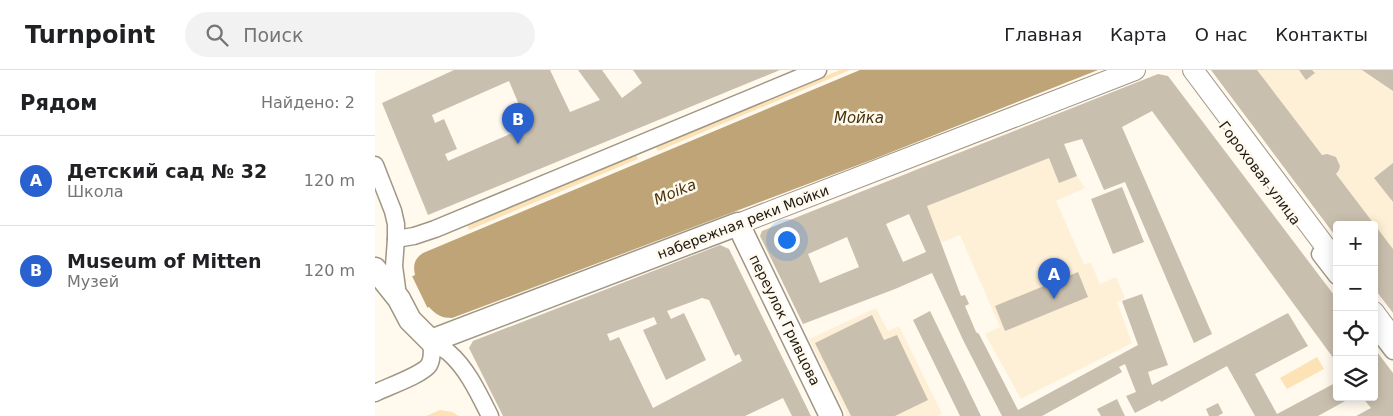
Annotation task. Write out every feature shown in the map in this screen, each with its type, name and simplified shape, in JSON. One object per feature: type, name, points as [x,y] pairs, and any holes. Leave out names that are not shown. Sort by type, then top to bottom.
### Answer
[{"type":"main road","name":"набережная реки Мойки","points":[[431,341],[738,224]]},
{"type":"main road","name":"переулок Гривцова","points":[[738,224],[831,416]]},
{"type":"main road","points":[[393,291],[431,341]]},
{"type":"street","points":[[396,239],[414,236],[435,229],[818,70]]},
{"type":"street","name":"набережная реки Мойки","points":[[738,224],[1135,70]]},
{"type":"street","name":"Гороховая улица","points":[[1183,70],[1333,271]]},
{"type":"street","name":"Гороховая улица","points":[[1193,70],[1333,257]]},
{"type":"street","points":[[375,165],[393,211],[396,224],[393,291]]},
{"type":"street","points":[[1378,317],[1393,338]]},
{"type":"street","points":[[1378,331],[1393,351]]},
{"type":"street","points":[[375,393],[425,368],[429,364],[432,354],[431,341]]},
{"type":"street","points":[[431,341],[449,353],[462,368],[475,386],[490,416]]},
{"type":"shaded area","points":[[840,70],[850,70],[658,151],[656,147]]},
{"type":"shaded area","points":[[1211,70],[1393,70],[1393,313],[1378,244],[1378,221],[1333,221],[1333,233]]},
{"type":"shaded area","points":[[1053,115],[1077,176],[1085,188],[1056,201],[1084,264],[1091,263],[1100,284],[1116,277],[1125,298],[1117,302],[1132,343],[1021,399],[985,334],[1000,327],[960,235],[940,243],[912,171]]},
{"type":"shaded area","points":[[636,155],[638,159],[469,230],[467,224]]},
{"type":"shaded area","points":[[876,308],[888,331],[899,326],[942,414],[937,416],[847,416],[809,339]]},
{"type":"shaded area","points":[[1317,357],[1324,369],[1287,389],[1280,378]]},
{"type":"shaded area","points":[[440,410],[452,412],[459,416],[426,416]]},
{"type":"water","name":"Мойка","points":[[860,70],[1098,70],[874,159],[452,318],[439,315],[429,307],[375,333],[375,294],[415,275],[415,263],[423,253]]},
{"type":"pier","points":[[412,276],[428,309],[375,334],[375,293]]},
{"type":"building","points":[[454,70],[550,70],[570,112],[600,100],[578,70],[602,70],[622,98],[642,83],[633,70],[780,70],[428,215],[382,103]],"holes":[[[509,81],[528,126],[448,161],[445,154],[457,149],[444,119],[435,123],[432,115]]]},
{"type":"building","points":[[1211,70],[1257,70],[1322,155],[1327,154],[1336,157],[1340,166],[1336,174],[1372,221],[1333,221],[1333,233]]},
{"type":"building","points":[[1299,70],[1312,70],[1315,73],[1306,80]]},
{"type":"building","points":[[1362,70],[1393,70],[1393,91]]},
{"type":"building","points":[[1158,74],[1168,76],[1333,294],[1333,358],[1152,111],[1122,127],[1212,334],[1194,343],[1125,182],[1104,190],[1082,139],[1064,144],[1077,176],[1059,183],[1049,158],[927,206],[961,296],[965,295],[969,304],[965,306],[976,332],[979,334],[1018,410],[1138,345],[1122,301],[1142,294],[1168,365],[1148,372],[1152,385],[1288,313],[1308,346],[1255,374],[1277,414],[1333,384],[1333,401],[1345,401],[1318,416],[1255,416],[1227,366],[1161,402],[1160,400],[1135,413],[1126,396],[1136,392],[1125,364],[1119,367],[1122,372],[1042,416],[1002,416],[964,342],[932,273],[803,324],[760,236],[762,231]],"holes":[[[909,214],[926,252],[903,262],[886,224]],[[847,237],[859,267],[820,283],[808,254]]]},
{"type":"building","points":[[1393,163],[1393,202],[1374,178]]},
{"type":"building","points":[[1122,187],[1144,242],[1113,254],[1091,199]]},
{"type":"building","points":[[1378,229],[1393,249],[1393,313],[1378,293]]},
{"type":"building","points":[[720,245],[729,249],[811,416],[792,416],[783,398],[745,416],[503,416],[469,348],[473,341]],"holes":[[[702,298],[709,300],[735,356],[739,354],[742,361],[653,408],[619,337],[610,341],[607,334],[654,317],[657,324],[643,330],[666,380],[706,360],[684,313],[671,319],[667,311]]]},
{"type":"building","points":[[1078,272],[1088,297],[1005,331],[995,306]]},
{"type":"building","points":[[930,311],[981,416],[960,416],[913,320]]},
{"type":"building","points":[[872,315],[884,340],[897,335],[928,400],[895,416],[851,416],[815,343]]},
{"type":"building","points":[[1378,353],[1393,373],[1393,416],[1356,416],[1371,408],[1365,401],[1378,401]]},
{"type":"building","points":[[1117,399],[1125,416],[1101,416],[1097,409]]},
{"type":"building","points":[[1218,403],[1223,413],[1218,416],[1209,416],[1206,409]]},
{"type":"place","name":"Museum of Mitten","points":[[518,144]]},
{"type":"place","name":"Детский сад № 32","points":[[1054,299]]},
{"type":"water label","name":"Moika","points":[[675,192]]}]
